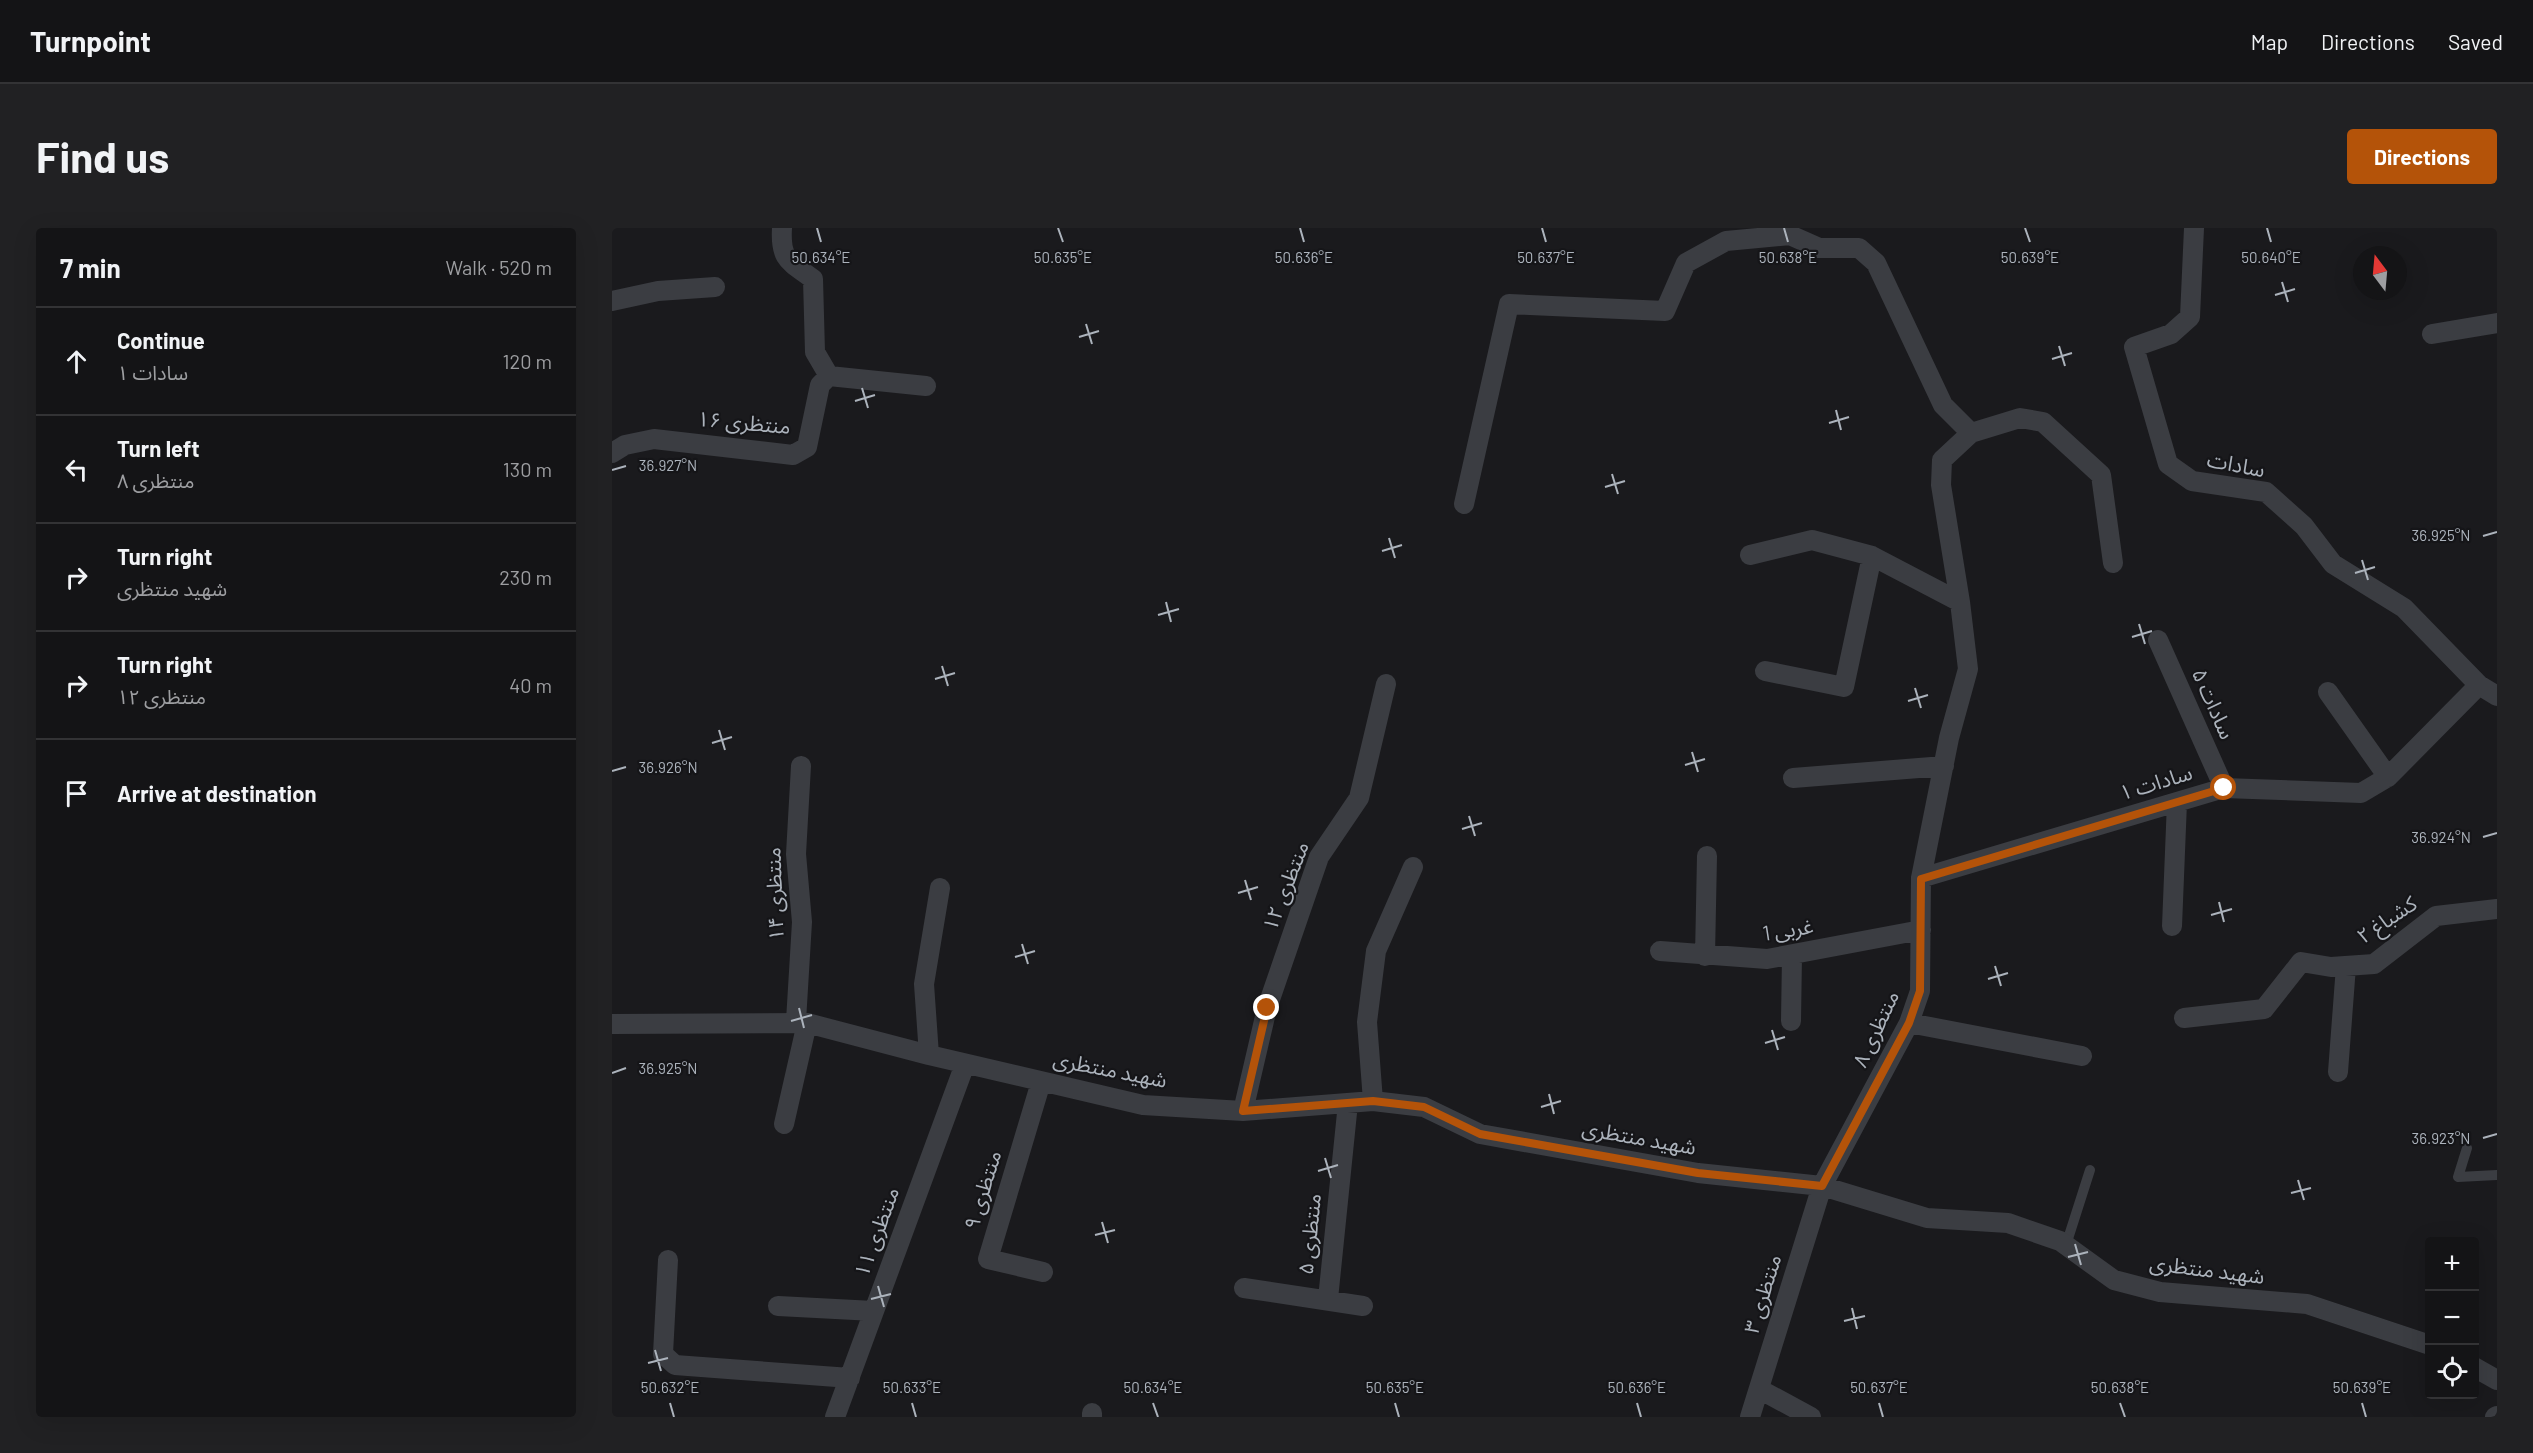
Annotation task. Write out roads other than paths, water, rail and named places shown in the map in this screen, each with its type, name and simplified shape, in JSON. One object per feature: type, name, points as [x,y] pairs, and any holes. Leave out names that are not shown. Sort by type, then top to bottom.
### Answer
[{"type":"street","points":[[782,228],[781,247],[789,261],[813,279],[815,352],[829,376],[926,386]]},
{"type":"street","name":"سادات","points":[[2194,228],[2190,317],[2171,334],[2134,347],[2168,464],[2192,481],[2266,492],[2304,526],[2333,564],[2404,608],[2479,685],[2497,696]]},
{"type":"street","points":[[1464,504],[1509,304],[1665,311],[1686,262],[1726,241],[1804,235],[1820,248],[1858,248],[1876,263],[1943,405],[1971,433],[2020,418],[2043,422],[2101,475],[2113,563]]},
{"type":"street","points":[[612,301],[658,291],[715,287]]},
{"type":"street","points":[[2432,334],[2497,323]]},
{"type":"street","name":"منتظری ۱۶","points":[[612,453],[625,445],[654,439],[793,455],[807,447],[820,385],[829,376]]},
{"type":"street","name":"منتظری ۸","points":[[1822,1186],[1909,1023],[1920,991],[1921,879],[1944,766],[1968,669],[1960,602],[1941,485],[1942,460],[1971,433]]},
{"type":"street","points":[[1750,555],[1812,540],[1872,556],[1960,602]]},
{"type":"street","points":[[1765,671],[1844,687],[1872,556]]},
{"type":"street","name":"سادات ۵","points":[[2158,640],[2224,788]]},
{"type":"street","name":"منتظری ۱۲","points":[[1243,1111],[1267,1008],[1319,856],[1359,798],[1386,684]]},
{"type":"street","name":"سادات ۱","points":[[1921,879],[2224,788],[2361,793],[2388,777],[2479,685]]},
{"type":"street","points":[[2328,692],[2388,777]]},
{"type":"street","name":"منتظری ۱۴","points":[[784,1124],[802,1022],[802,922],[796,854],[801,766]]},
{"type":"street","points":[[1793,778],[1944,766]]},
{"type":"street","points":[[2172,926],[2177,802]]},
{"type":"street","points":[[1705,956],[1707,856]]},
{"type":"street","points":[[1373,1101],[1367,1022],[1376,951],[1413,867]]},
{"type":"street","points":[[929,1055],[924,984],[940,888]]},
{"type":"street","name":"کشباغ ۲","points":[[2184,1018],[2264,1010],[2301,962],[2331,967],[2374,964],[2436,916],[2497,909]]},
{"type":"street","name":"غربی 1","points":[[1660,951],[1767,959],[1921,930]]},
{"type":"street","points":[[1791,1021],[1792,955]]},
{"type":"street","points":[[2338,1072],[2346,966]]},
{"type":"street","name":"شهید منتظری","points":[[612,1024],[802,1022],[965,1064],[1143,1105],[1243,1111],[1373,1101],[1424,1107],[1480,1134],[1698,1173],[1822,1186],[1927,1218],[2008,1223],[2066,1245],[2114,1280],[2160,1292],[2307,1304],[2425,1343]]},
{"type":"street","points":[[1909,1023],[2082,1056]]},
{"type":"street","name":"منتظری ۱۱","points":[[835,1417],[965,1064]]},
{"type":"street","name":"منتظری ۹","points":[[1041,1082],[988,1259],[1043,1272]]},
{"type":"street","name":"منتظری ۵","points":[[1328,1299],[1348,1103]]},
{"type":"street","name":"منتظری ۳","points":[[1750,1417],[1822,1186]]},
{"type":"street","points":[[668,1260],[663,1354],[675,1365],[850,1378]]},
{"type":"street","points":[[1244,1288],[1363,1306]]},
{"type":"street","points":[[778,1306],[874,1311]]},
{"type":"street","points":[[2479,1369],[2497,1380]]},
{"type":"street","points":[[1759,1389],[1811,1417]]},
{"type":"lane","points":[[2467,1148],[2458,1177],[2497,1175]]},
{"type":"lane","points":[[2066,1245],[2090,1170]]}]
